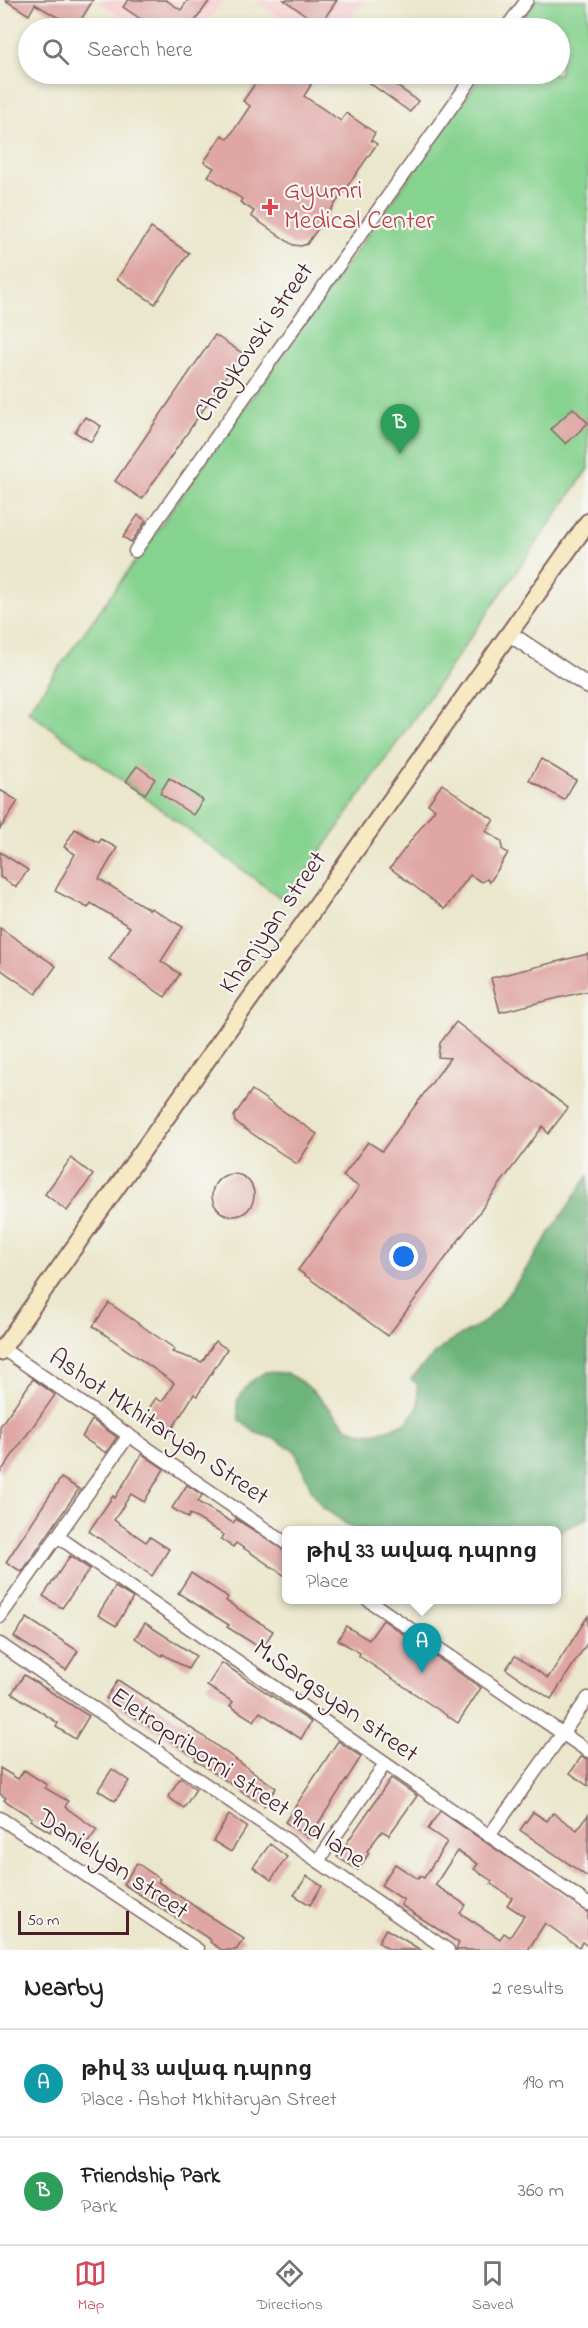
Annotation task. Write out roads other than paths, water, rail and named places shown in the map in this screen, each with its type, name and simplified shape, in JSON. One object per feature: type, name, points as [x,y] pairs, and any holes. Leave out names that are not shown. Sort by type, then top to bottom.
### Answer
[{"type":"main road","name":"Khanjyan street","points":[[1,1351],[588,522]]},
{"type":"street","points":[[514,18],[527,0]]},
{"type":"street","name":"Chaykovski street","points":[[135,551],[468,84]]},
{"type":"street","points":[[510,634],[588,686]]},
{"type":"street","name":"Ashot Mkhitaryan Street","points":[[1,1351],[129,1435],[282,1541]]},
{"type":"street","points":[[0,1617],[129,1435]]},
{"type":"street","name":"M.Sargsyan street","points":[[57,1536],[588,1904]]},
{"type":"street","points":[[375,1604],[588,1751]]},
{"type":"street","name":"Eletropriborni street 9nd lane","points":[[0,1644],[448,1950]]},
{"type":"street","points":[[489,1836],[588,1698]]},
{"type":"street","points":[[318,1862],[385,1764]]},
{"type":"street","name":"Danielyan street","points":[[0,1818],[198,1950]]},
{"type":"place","name":"Gyumri Medical Center","points":[[270,207]]},
{"type":"place","name":"Friendship Park","points":[[400,454]]},
{"type":"place","name":"թիվ 33 ավագ դպրոց","points":[[422,1673]]}]
